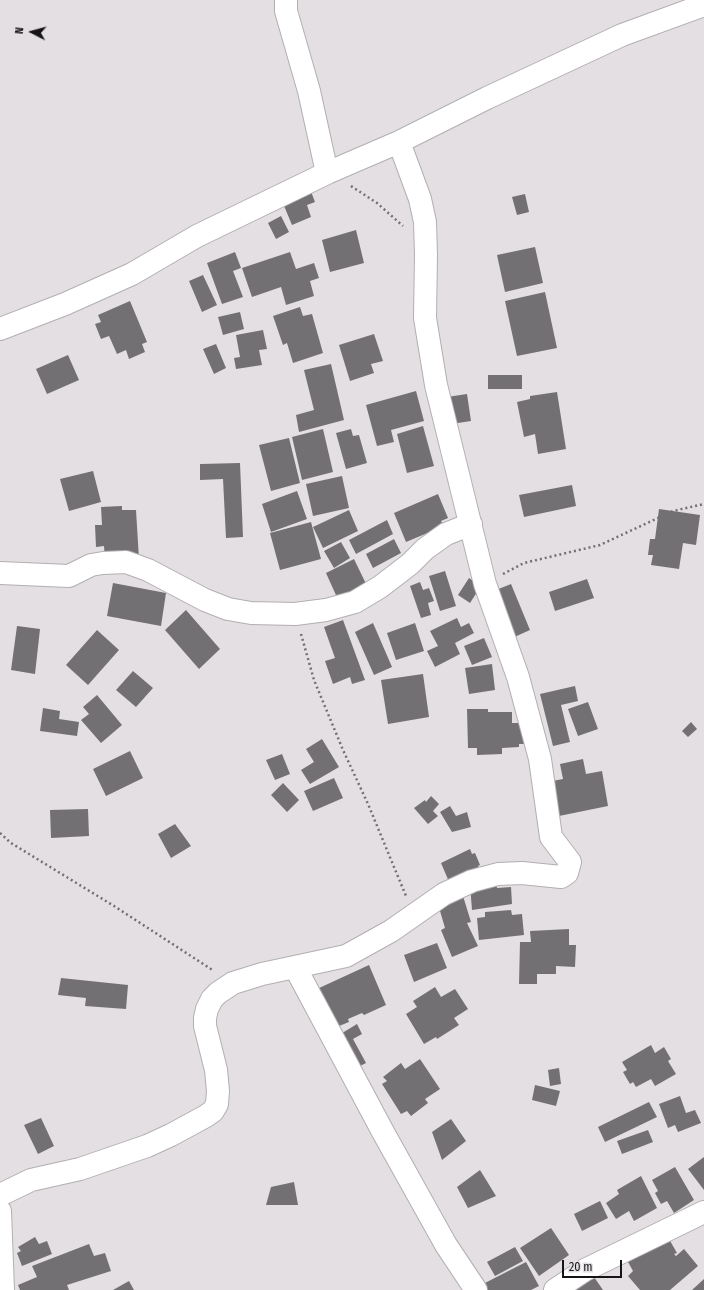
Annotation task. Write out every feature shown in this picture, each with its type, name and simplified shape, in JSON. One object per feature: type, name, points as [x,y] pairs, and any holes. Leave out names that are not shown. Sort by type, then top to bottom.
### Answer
[{"type":"street","points":[[286,0],[286,11],[309,91],[327,173]]},
{"type":"street","points":[[0,330],[65,304],[132,274],[197,236],[327,173],[399,142],[487,98],[622,35],[704,5]]},
{"type":"street","points":[[0,1196],[31,1180],[80,1168],[147,1146],[206,1116],[213,1110],[217,1104],[218,1091],[216,1070],[205,1026],[205,1018],[207,1009],[212,999],[232,983],[262,974],[346,956],[391,931],[444,894],[472,881],[498,874],[522,873],[561,877],[567,873],[570,862],[551,836],[540,759],[518,677],[485,584],[436,385],[425,318],[425,222],[420,199],[399,142]]},
{"type":"street","points":[[0,573],[68,576],[91,566],[103,563],[126,562],[148,570],[205,600],[228,609],[251,613],[295,614],[326,610],[355,602],[380,587],[410,564],[425,549],[446,534],[470,524]]},
{"type":"street","points":[[295,967],[446,1245],[476,1290]]},
{"type":"street","points":[[0,1211],[3,1290]]},
{"type":"street","points":[[555,1290],[585,1270],[704,1212]]},
{"type":"path","points":[[327,173],[355,188],[376,203],[405,228]]},
{"type":"path","points":[[485,584],[524,563],[600,545],[673,511],[704,504]]},
{"type":"path","points":[[295,614],[314,680],[414,914]]},
{"type":"path","points":[[0,833],[11,843],[114,906],[232,983]]},
{"type":"building","points":[[310,189],[315,202],[307,205],[311,217],[292,225],[282,201]]},
{"type":"building","points":[[525,194],[529,212],[517,215],[512,197]]},
{"type":"building","points":[[281,216],[289,232],[276,239],[268,223]]},
{"type":"building","points":[[356,230],[364,263],[330,272],[322,240]]},
{"type":"building","points":[[535,247],[543,283],[505,292],[497,255]]},
{"type":"building","points":[[235,252],[241,268],[233,271],[243,297],[222,304],[207,263]]},
{"type":"building","points":[[290,252],[296,269],[314,263],[319,278],[310,281],[314,296],[286,305],[281,287],[252,297],[242,268]]},
{"type":"building","points":[[203,275],[217,305],[202,312],[189,281]]},
{"type":"building","points":[[545,292],[557,348],[517,356],[505,301]]},
{"type":"building","points":[[130,301],[147,342],[142,344],[145,352],[129,359],[126,350],[117,354],[109,336],[101,339],[95,324],[101,322],[98,315]]},
{"type":"building","points":[[300,307],[303,316],[312,314],[323,353],[293,363],[287,343],[283,345],[273,316]]},
{"type":"building","points":[[240,312],[244,329],[223,335],[218,317]]},
{"type":"building","points":[[263,330],[267,349],[259,350],[262,365],[236,369],[234,358],[240,357],[236,335]]},
{"type":"building","points":[[374,334],[383,361],[371,364],[374,373],[350,381],[339,345]]},
{"type":"building","points":[[216,344],[226,368],[214,374],[203,349]]},
{"type":"building","points":[[68,355],[79,380],[47,394],[36,369]]},
{"type":"building","points":[[331,364],[344,420],[299,432],[296,415],[314,410],[304,370]]},
{"type":"building","points":[[488,375],[522,375],[522,389],[488,389]]},
{"type":"building","points":[[416,391],[424,421],[391,430],[394,442],[377,446],[366,405]]},
{"type":"building","points":[[557,392],[566,449],[538,454],[535,434],[524,437],[517,402],[530,399],[530,396]]},
{"type":"building","points":[[467,394],[471,421],[451,424],[447,397]]},
{"type":"building","points":[[423,426],[434,466],[407,473],[397,434]]},
{"type":"building","points":[[323,429],[333,472],[302,480],[292,437]]},
{"type":"building","points":[[351,429],[353,436],[359,435],[367,463],[346,469],[336,433]]},
{"type":"building","points":[[289,438],[300,483],[271,491],[259,445]]},
{"type":"building","points":[[240,463],[243,537],[226,538],[223,479],[200,480],[200,464]]},
{"type":"building","points":[[93,471],[101,502],[69,511],[60,479]]},
{"type":"building","points":[[342,476],[349,508],[313,516],[306,484]]},
{"type":"building","points":[[572,485],[576,506],[524,517],[519,495]]},
{"type":"building","points":[[297,491],[307,519],[271,532],[262,504]]},
{"type":"building","points":[[438,494],[448,518],[441,521],[444,526],[406,542],[394,513]]},
{"type":"building","points":[[122,506],[122,510],[136,510],[139,559],[105,561],[104,546],[96,547],[95,525],[102,525],[101,507]]},
{"type":"building","points":[[659,509],[700,515],[696,545],[683,543],[679,569],[651,565],[653,555],[648,555],[650,539],[655,539]]},
{"type":"building","points":[[349,510],[358,531],[323,548],[313,527]]},
{"type":"building","points":[[387,520],[393,534],[356,554],[349,540]]},
{"type":"building","points":[[311,522],[321,559],[280,570],[270,533]]},
{"type":"building","points":[[394,539],[401,553],[373,568],[366,554]]},
{"type":"building","points":[[341,542],[350,558],[334,568],[324,551]]},
{"type":"building","points":[[354,559],[369,590],[340,604],[326,573]]},
{"type":"building","points":[[445,571],[456,606],[440,611],[429,576]]},
{"type":"building","points":[[469,578],[481,586],[470,603],[458,595]]},
{"type":"building","points":[[587,579],[594,598],[555,611],[549,592]]},
{"type":"building","points":[[420,582],[423,590],[429,588],[434,601],[428,603],[431,615],[421,618],[410,586]]},
{"type":"building","points":[[113,583],[166,593],[161,626],[107,616]]},
{"type":"building","points":[[511,584],[530,630],[510,639],[491,592]]},
{"type":"building","points":[[186,610],[220,649],[199,669],[165,630]]},
{"type":"building","points":[[457,618],[461,627],[469,623],[474,633],[455,643],[460,654],[435,667],[427,651],[438,646],[430,631]]},
{"type":"building","points":[[343,620],[365,680],[352,684],[350,677],[333,684],[325,661],[335,658],[324,627]]},
{"type":"building","points":[[373,623],[392,667],[374,675],[355,632]]},
{"type":"building","points":[[415,623],[424,651],[396,660],[387,633]]},
{"type":"building","points":[[17,626],[40,629],[35,674],[11,670]]},
{"type":"building","points":[[97,630],[119,650],[88,685],[66,665]]},
{"type":"building","points":[[484,638],[492,657],[472,665],[464,646]]},
{"type":"building","points":[[492,664],[495,690],[469,694],[465,668]]},
{"type":"building","points":[[133,671],[153,688],[136,707],[116,690]]},
{"type":"building","points":[[423,674],[429,717],[388,724],[381,680]]},
{"type":"building","points":[[575,686],[578,701],[561,705],[570,742],[553,746],[540,694]]},
{"type":"building","points":[[97,695],[122,725],[101,743],[81,720],[89,714],[83,707]]},
{"type":"building","points":[[588,702],[598,729],[578,736],[568,709]]},
{"type":"building","points":[[43,708],[60,711],[59,719],[79,722],[77,736],[40,731]]},
{"type":"building","points":[[467,709],[488,709],[488,712],[512,712],[512,723],[524,723],[524,744],[519,744],[519,747],[502,748],[502,754],[477,755],[477,748],[468,748]]},
{"type":"building","points":[[691,722],[697,729],[688,737],[682,731]]},
{"type":"building","points":[[322,739],[339,767],[310,784],[301,770],[314,762],[306,749]]},
{"type":"building","points":[[130,751],[143,778],[106,796],[93,769]]},
{"type":"building","points":[[282,754],[290,774],[275,780],[266,760]]},
{"type":"building","points":[[583,759],[586,774],[602,771],[608,806],[554,817],[547,782],[563,779],[560,764]]},
{"type":"building","points":[[334,778],[343,798],[313,811],[304,791]]},
{"type":"building","points":[[283,783],[299,800],[287,812],[271,795]]},
{"type":"building","points":[[431,796],[439,804],[433,811],[438,816],[428,824],[414,808],[425,800],[426,802]]},
{"type":"building","points":[[450,806],[456,816],[467,812],[471,827],[452,832],[440,812]]},
{"type":"building","points":[[88,809],[89,836],[51,838],[50,810]]},
{"type":"building","points":[[175,824],[191,846],[171,858],[158,834]]},
{"type":"building","points":[[470,849],[472,854],[475,853],[480,865],[478,866],[480,870],[450,884],[441,863]]},
{"type":"building","points":[[496,882],[497,888],[511,887],[512,904],[472,910],[470,885]]},
{"type":"building","points":[[463,896],[471,922],[467,923],[478,946],[452,957],[441,930],[445,928],[438,904]]},
{"type":"building","points":[[511,910],[512,915],[522,914],[524,935],[479,940],[477,918],[485,917],[485,912]]},
{"type":"building","points":[[569,929],[569,945],[576,945],[575,967],[556,966],[556,974],[537,974],[537,984],[519,984],[520,942],[531,942],[530,931]]},
{"type":"building","points":[[437,943],[447,968],[414,982],[404,955]]},
{"type":"building","points":[[369,965],[386,1005],[364,1015],[362,1013],[348,1019],[349,1022],[334,1028],[317,989]]},
{"type":"building","points":[[61,978],[128,985],[126,1009],[85,1006],[86,998],[58,995]]},
{"type":"building","points":[[435,987],[441,997],[455,989],[468,1009],[454,1018],[459,1025],[437,1039],[436,1037],[424,1044],[406,1014],[417,1007],[413,1001]]},
{"type":"building","points":[[357,1024],[362,1034],[353,1039],[366,1063],[352,1070],[334,1038]]},
{"type":"building","points":[[651,1045],[655,1053],[664,1047],[671,1059],[668,1061],[676,1074],[655,1086],[651,1079],[636,1087],[633,1082],[630,1084],[623,1072],[627,1070],[622,1062]]},
{"type":"building","points":[[420,1059],[440,1089],[425,1099],[428,1103],[411,1116],[407,1111],[401,1114],[382,1084],[387,1081],[383,1077],[401,1063],[405,1069]]},
{"type":"building","points":[[559,1068],[561,1084],[550,1086],[548,1070]]},
{"type":"building","points":[[535,1085],[560,1091],[556,1106],[532,1100]]},
{"type":"building","points":[[680,1096],[686,1113],[695,1110],[701,1123],[678,1132],[675,1125],[668,1128],[659,1104]]},
{"type":"building","points":[[649,1102],[657,1117],[605,1142],[598,1127]]},
{"type":"building","points":[[41,1118],[54,1146],[38,1154],[24,1125]]},
{"type":"building","points":[[451,1119],[466,1141],[442,1160],[432,1132]]},
{"type":"building","points":[[648,1130],[653,1142],[622,1154],[617,1141]]},
{"type":"building","points":[[704,1157],[704,1190],[688,1169]]},
{"type":"building","points":[[675,1167],[694,1200],[674,1213],[667,1201],[661,1204],[655,1193],[658,1191],[652,1180]]},
{"type":"building","points":[[480,1170],[496,1196],[468,1208],[457,1187]]},
{"type":"building","points":[[641,1176],[657,1208],[634,1221],[629,1211],[616,1219],[606,1203],[619,1194],[617,1190]]},
{"type":"building","points":[[294,1182],[298,1205],[266,1205],[271,1187]]},
{"type":"building","points":[[600,1201],[608,1218],[582,1231],[574,1214]]},
{"type":"building","points":[[551,1228],[569,1255],[539,1276],[520,1248]]},
{"type":"building","points":[[35,1237],[39,1244],[47,1241],[52,1254],[22,1266],[17,1253],[21,1251],[18,1247]]},
{"type":"building","points":[[669,1239],[677,1253],[674,1254],[676,1256],[684,1249],[698,1266],[670,1290],[640,1290],[628,1276],[633,1271],[628,1262]]},
{"type":"building","points":[[89,1244],[94,1256],[105,1253],[111,1271],[67,1285],[69,1290],[20,1290],[18,1285],[37,1277],[32,1266]]},
{"type":"building","points":[[515,1247],[523,1261],[495,1276],[487,1262]]},
{"type":"building","points":[[526,1262],[539,1286],[531,1290],[483,1290],[481,1285]]},
{"type":"building","points":[[594,1277],[603,1290],[574,1290]]},
{"type":"building","points":[[704,1279],[704,1290],[692,1290]]},
{"type":"building","points":[[129,1281],[134,1290],[113,1290]]}]
